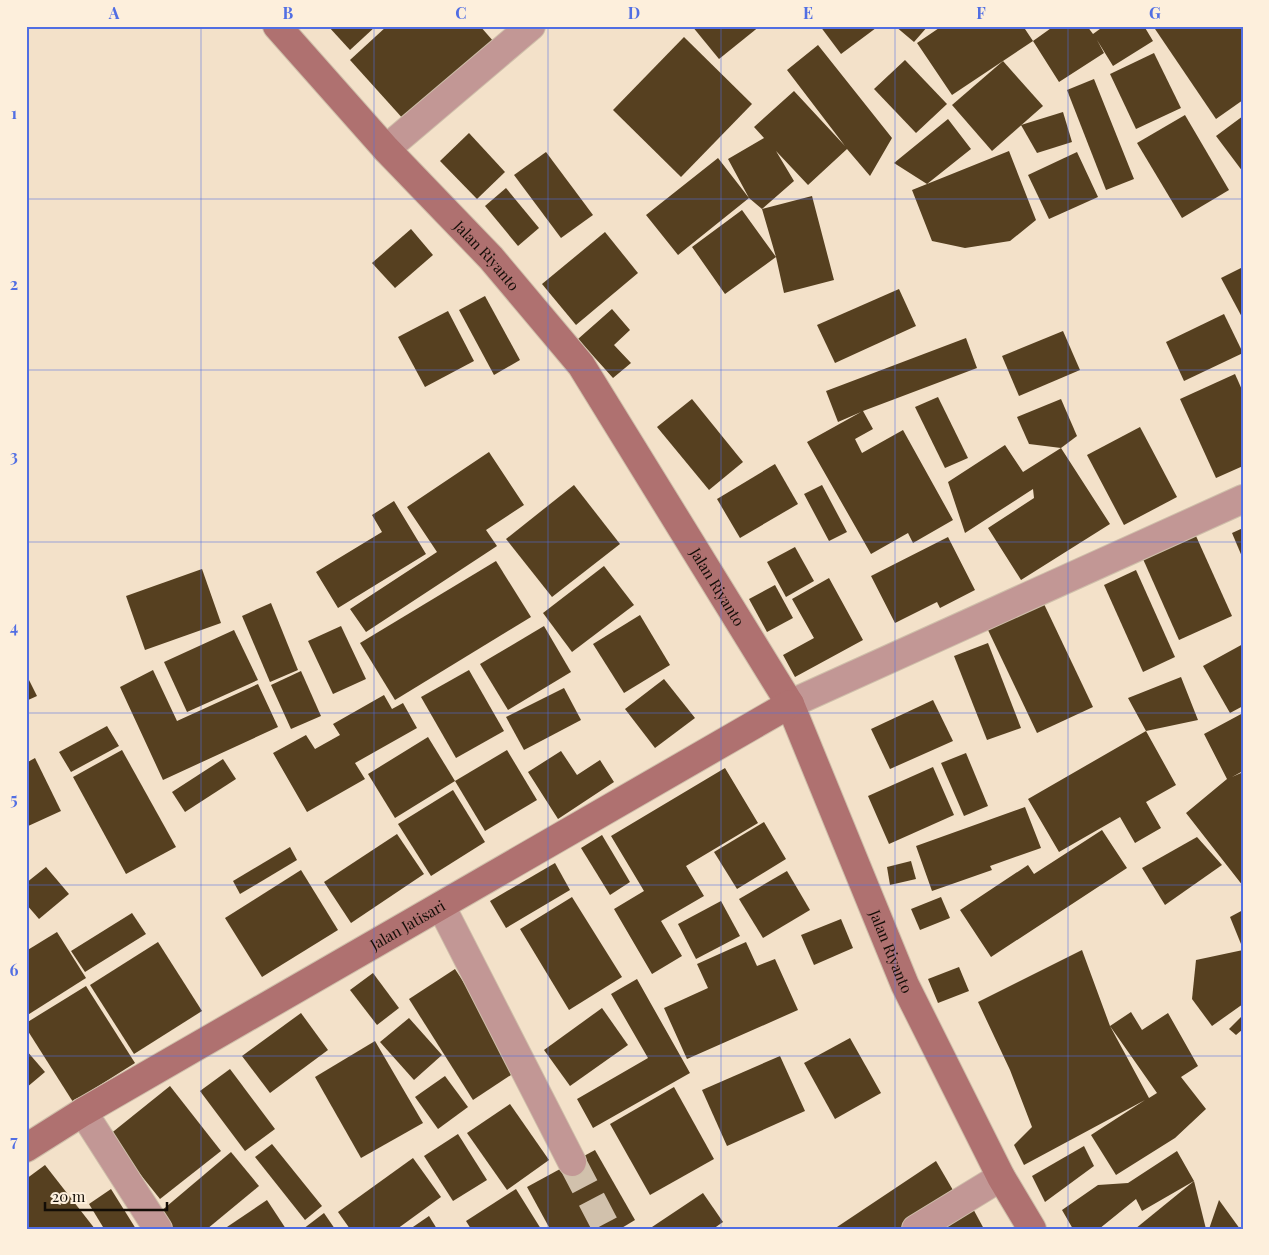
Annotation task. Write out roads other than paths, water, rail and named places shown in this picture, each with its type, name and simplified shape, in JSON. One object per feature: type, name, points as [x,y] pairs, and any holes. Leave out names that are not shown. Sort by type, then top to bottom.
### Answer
[{"type":"street","name":"Jalan Riyanto","points":[[277,26],[386,149],[491,258],[581,365],[790,704],[905,985],[1001,1177],[1032,1229]]},
{"type":"street","points":[[386,149],[531,26]]},
{"type":"street","points":[[790,704],[1243,500]]},
{"type":"street","name":"Jalan Jatisari","points":[[26,1148],[83,1112],[790,704]]},
{"type":"street","points":[[441,906],[572,1162]]},
{"type":"street","points":[[83,1112],[158,1229]]},
{"type":"street","points":[[916,1229],[1001,1177]]},
{"type":"tunnel","points":[[572,1162],[607,1229]]}]
